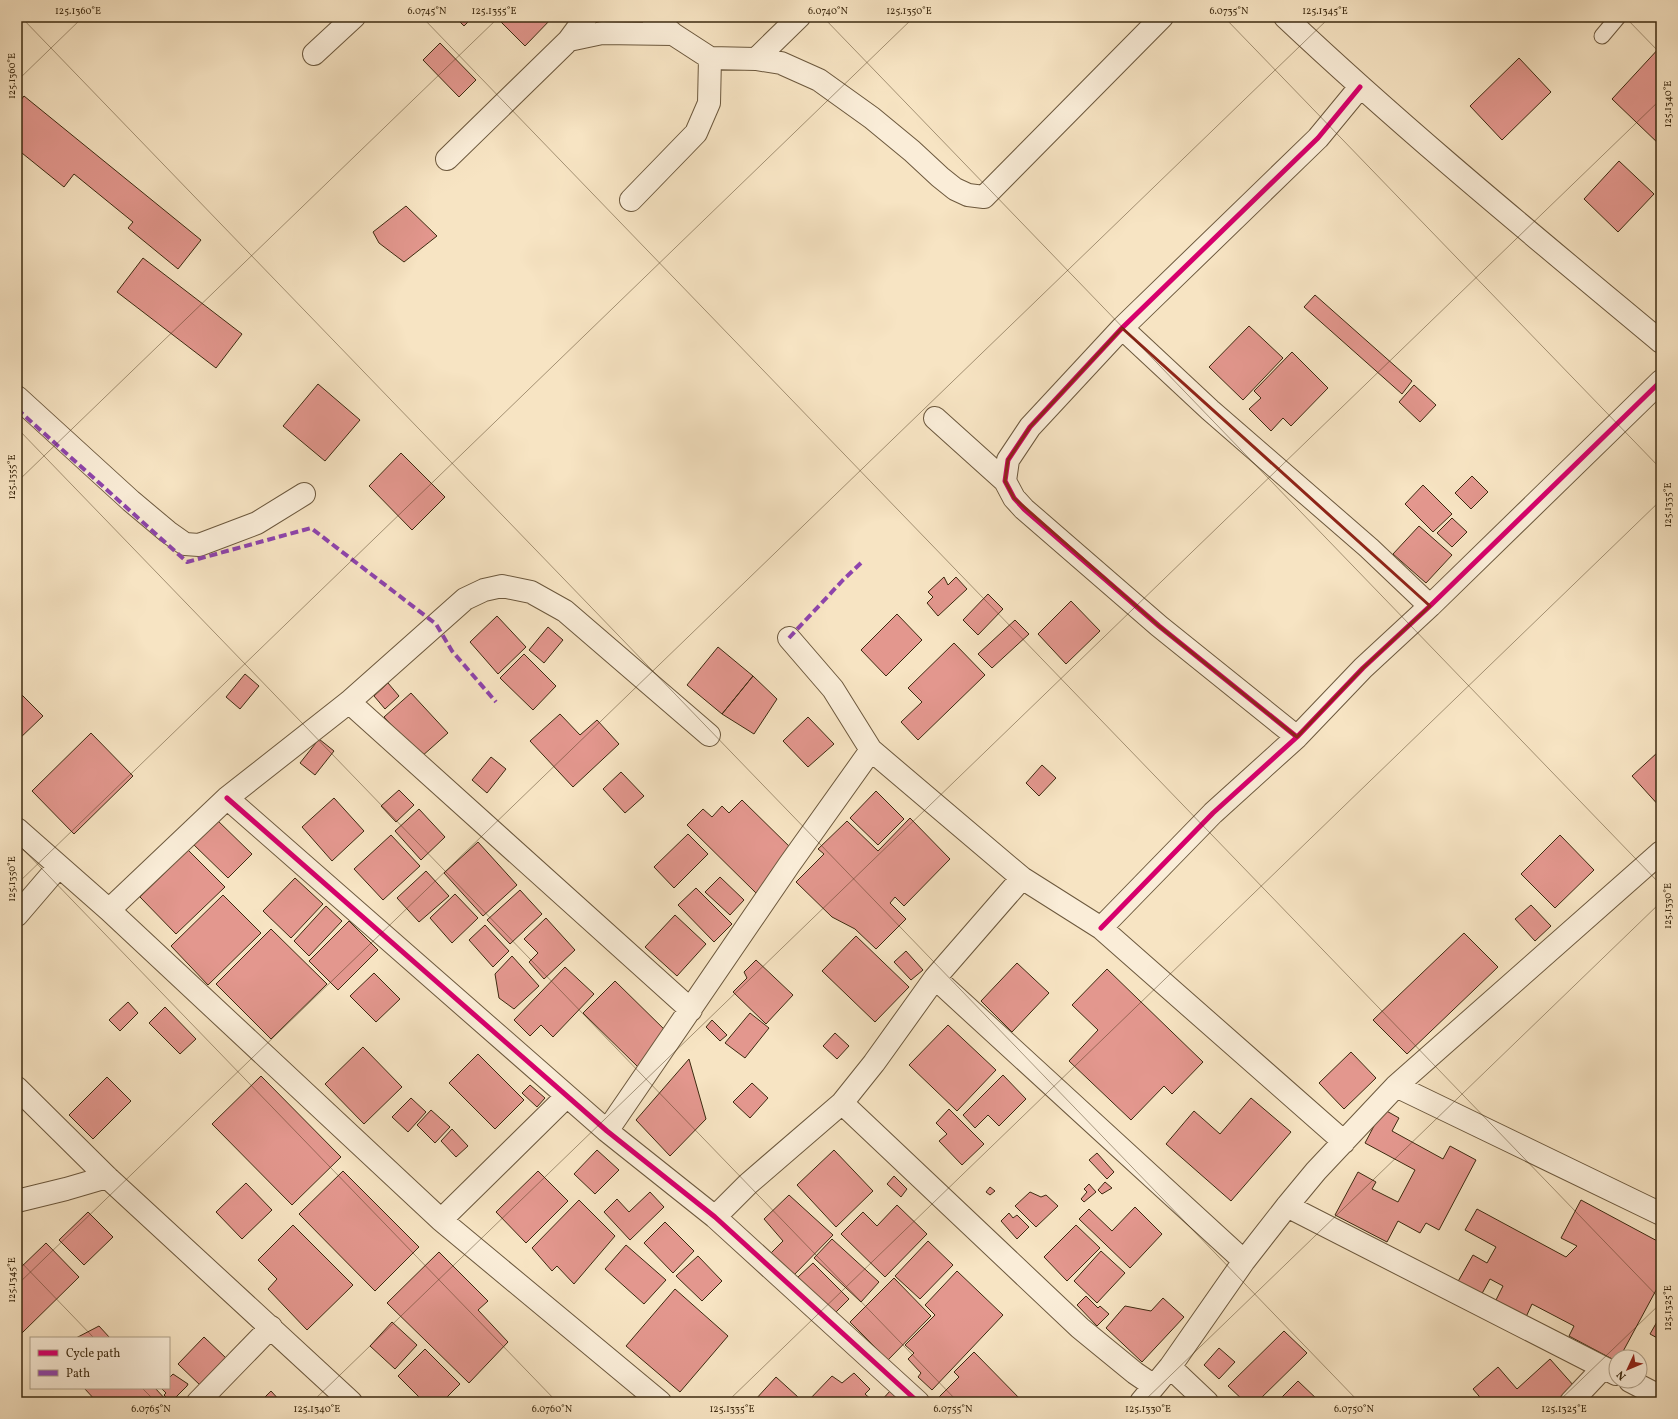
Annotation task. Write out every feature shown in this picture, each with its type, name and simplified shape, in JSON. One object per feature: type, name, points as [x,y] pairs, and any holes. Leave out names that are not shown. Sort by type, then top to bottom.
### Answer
[{"type":"street","points":[[314,54],[354,17]]},
{"type":"street","points":[[447,159],[569,40],[586,17]]},
{"type":"street","points":[[653,17],[673,34],[710,58],[756,59],[781,64],[819,80],[872,118],[955,189],[968,195],[984,196],[1162,17]]},
{"type":"street","points":[[756,59],[799,17]]},
{"type":"street","points":[[1286,17],[1360,87],[1448,164],[1661,342]]},
{"type":"street","points":[[569,40],[602,33],[673,34]]},
{"type":"street","points":[[631,200],[696,133],[709,103],[710,58]]},
{"type":"street","points":[[1005,481],[1008,460],[1030,427],[1122,328],[1307,150],[1344,109],[1360,87]]},
{"type":"street","points":[[1122,328],[1210,410],[1369,548],[1430,606]]},
{"type":"street","points":[[1101,928],[1213,813],[1297,737],[1363,668],[1430,606],[1660,383]]},
{"type":"street","points":[[17,397],[131,501],[168,532],[185,544],[199,545],[257,523],[304,494]]},
{"type":"street","points":[[935,418],[1005,481],[1014,498],[1024,509],[1159,626],[1297,737]]},
{"type":"street","points":[[109,910],[227,798],[349,702],[465,599],[484,590],[502,586],[531,592],[565,612],[709,735]]},
{"type":"street","points":[[789,638],[833,688],[871,750],[1022,878],[1101,928],[1344,1142]]},
{"type":"street","points":[[349,702],[691,1010]]},
{"type":"street","points":[[607,1131],[789,865],[871,750]]},
{"type":"street","points":[[227,798],[607,1131],[715,1217],[918,1402]]},
{"type":"street","points":[[17,829],[109,910],[441,1220],[660,1402]]},
{"type":"street","points":[[842,1103],[1080,1328],[1135,1373],[1148,1394],[1170,1367],[1244,1261],[1287,1206],[1396,1086],[1661,852]]},
{"type":"street","points":[[17,915],[59,866]]},
{"type":"street","points":[[715,1217],[748,1184],[842,1103],[874,1063],[935,978],[1022,878]]},
{"type":"street","points":[[935,978],[1244,1261]]},
{"type":"street","points":[[1396,1086],[1661,1214]]},
{"type":"street","points":[[17,1088],[108,1177],[351,1402]]},
{"type":"street","points":[[441,1220],[567,1096]]},
{"type":"street","points":[[17,1201],[66,1190],[108,1177]]},
{"type":"street","points":[[1287,1206],[1608,1370]]},
{"type":"street","points":[[198,1402],[271,1327]]},
{"type":"street","points":[[1170,1367],[1207,1402]]},
{"type":"street","points":[[1571,1402],[1608,1373]]},
{"type":"street","points":[[1646,1389],[1661,1397]]},
{"type":"lane","points":[[1602,36],[1618,17]]},
{"type":"highlighted area","points":[[1122,328],[1430,606],[1363,668],[1297,737],[1159,626],[1014,498],[1005,481],[1008,460],[1030,427]]},
{"type":"building","points":[[455,17],[473,17],[464,26]]},
{"type":"building","points":[[505,17],[553,17],[525,46],[501,22]]},
{"type":"building","points":[[440,43],[476,80],[459,97],[423,60]]},
{"type":"building","points":[[1661,46],[1661,146],[1612,99]]},
{"type":"building","points":[[1519,58],[1551,92],[1502,140],[1470,106]]},
{"type":"building","points":[[24,96],[201,240],[178,269],[128,228],[133,222],[74,174],[64,187],[17,149],[17,105]]},
{"type":"building","points":[[1619,161],[1654,194],[1618,232],[1584,199]]},
{"type":"building","points":[[406,206],[437,236],[404,262],[379,243],[373,232]]},
{"type":"building","points":[[143,258],[242,334],[216,368],[117,292]]},
{"type":"building","points":[[1315,295],[1412,381],[1402,394],[1304,307]]},
{"type":"building","points":[[1249,326],[1283,358],[1243,400],[1209,367]]},
{"type":"building","points":[[1292,352],[1328,388],[1291,426],[1283,418],[1271,431],[1249,409],[1261,398],[1254,391]]},
{"type":"building","points":[[318,384],[360,420],[325,461],[283,426]]},
{"type":"building","points":[[1414,385],[1436,405],[1420,422],[1399,402]]},
{"type":"building","points":[[401,453],[445,497],[412,530],[369,486]]},
{"type":"building","points":[[1472,476],[1488,492],[1471,509],[1455,493]]},
{"type":"building","points":[[1423,485],[1452,514],[1433,532],[1405,504]]},
{"type":"building","points":[[1452,518],[1467,532],[1452,547],[1437,533]]},
{"type":"building","points":[[1419,526],[1452,555],[1426,583],[1393,554]]},
{"type":"building","points":[[944,577],[948,585],[956,577],[967,589],[938,616],[927,603],[933,597],[928,592]]},
{"type":"building","points":[[988,594],[1003,609],[978,635],[963,620]]},
{"type":"building","points":[[1071,601],[1100,631],[1066,664],[1038,634]]},
{"type":"building","points":[[897,614],[922,640],[886,676],[861,650]]},
{"type":"building","points":[[497,616],[526,647],[498,674],[470,642]]},
{"type":"building","points":[[1015,620],[1029,634],[992,668],[978,654]]},
{"type":"building","points":[[548,627],[563,640],[544,663],[529,650]]},
{"type":"building","points":[[954,643],[985,675],[918,740],[901,722],[922,702],[908,688]]},
{"type":"building","points":[[718,647],[753,676],[722,714],[687,685]]},
{"type":"building","points":[[524,654],[556,686],[533,710],[500,678]]},
{"type":"building","points":[[245,674],[259,686],[240,709],[226,697]]},
{"type":"building","points":[[753,676],[777,699],[754,734],[722,714]]},
{"type":"building","points":[[388,683],[399,696],[385,709],[374,696]]},
{"type":"building","points":[[17,690],[43,716],[17,741]]},
{"type":"building","points":[[411,693],[448,733],[421,757],[384,717]]},
{"type":"building","points":[[560,714],[580,735],[597,720],[619,744],[573,787],[530,741]]},
{"type":"building","points":[[808,717],[834,744],[808,767],[783,741]]},
{"type":"building","points":[[91,733],[133,776],[74,834],[32,791]]},
{"type":"building","points":[[319,739],[334,751],[315,775],[300,763]]},
{"type":"building","points":[[1658,752],[1661,754],[1661,808],[1632,776]]},
{"type":"building","points":[[491,757],[506,769],[487,793],[472,780]]},
{"type":"building","points":[[1042,765],[1056,778],[1039,796],[1026,783]]},
{"type":"building","points":[[621,772],[644,796],[625,813],[603,789]]},
{"type":"building","points":[[399,790],[414,805],[396,822],[381,806]]},
{"type":"building","points":[[876,791],[904,819],[878,845],[850,818]]},
{"type":"building","points":[[334,798],[364,831],[332,861],[302,827]]},
{"type":"building","points":[[742,800],[795,852],[756,893],[687,825],[703,809],[712,817],[722,806],[729,813]]},
{"type":"building","points":[[419,809],[445,837],[421,860],[395,831]]},
{"type":"building","points":[[215,818],[252,854],[228,878],[192,843]]},
{"type":"building","points":[[910,818],[950,859],[904,906],[895,897],[890,903],[906,919],[876,949],[855,929],[832,917],[796,882],[824,854],[818,849],[847,821],[878,851]]},
{"type":"building","points":[[688,834],[708,854],[674,888],[654,867]]},
{"type":"building","points":[[391,835],[420,866],[383,900],[354,869]]},
{"type":"building","points":[[1560,835],[1594,870],[1555,908],[1521,874]]},
{"type":"building","points":[[478,842],[517,885],[483,916],[444,873]]},
{"type":"building","points":[[188,850],[225,887],[176,934],[140,897]]},
{"type":"building","points":[[426,871],[449,896],[419,922],[397,898]]},
{"type":"building","points":[[720,877],[744,900],[730,915],[705,892]]},
{"type":"building","points":[[295,878],[323,904],[291,938],[263,911]]},
{"type":"building","points":[[696,888],[732,924],[714,942],[678,905]]},
{"type":"building","points":[[520,890],[542,914],[510,944],[487,920]]},
{"type":"building","points":[[455,894],[478,918],[452,943],[430,918]]},
{"type":"building","points":[[223,895],[261,933],[208,985],[171,946]]},
{"type":"building","points":[[1531,905],[1551,926],[1535,941],[1515,919]]},
{"type":"building","points":[[326,906],[342,921],[309,956],[294,941]]},
{"type":"building","points":[[675,915],[706,944],[677,976],[645,947]]},
{"type":"building","points":[[546,918],[575,950],[544,979],[529,962],[538,953],[524,939]]},
{"type":"building","points":[[349,921],[378,950],[338,990],[309,961]]},
{"type":"building","points":[[485,925],[509,951],[493,967],[469,940]]},
{"type":"building","points":[[271,929],[327,984],[271,1039],[216,984]]},
{"type":"building","points":[[1464,933],[1498,967],[1407,1054],[1373,1020]]},
{"type":"building","points":[[856,936],[909,987],[875,1022],[822,971]]},
{"type":"building","points":[[906,951],[923,970],[911,980],[894,962]]},
{"type":"building","points":[[512,956],[539,986],[514,1009],[499,998],[495,974]]},
{"type":"building","points":[[756,960],[793,995],[766,1024],[733,992],[747,978],[744,972]]},
{"type":"building","points":[[1017,963],[1049,993],[1012,1032],[981,1001]]},
{"type":"building","points":[[565,967],[594,994],[553,1037],[541,1025],[530,1036],[514,1020]]},
{"type":"building","points":[[1107,969],[1203,1062],[1172,1094],[1164,1086],[1131,1120],[1069,1061],[1098,1030],[1072,1005]]},
{"type":"building","points":[[374,973],[400,999],[376,1022],[350,996]]},
{"type":"building","points":[[615,981],[668,1033],[638,1067],[583,1013]]},
{"type":"building","points":[[128,1002],[138,1013],[120,1031],[109,1020]]},
{"type":"building","points":[[165,1007],[196,1039],[180,1054],[149,1023]]},
{"type":"building","points":[[750,1013],[769,1028],[745,1058],[725,1043]]},
{"type":"building","points":[[712,1020],[727,1035],[720,1041],[706,1027]]},
{"type":"building","points":[[948,1025],[996,1070],[957,1111],[909,1065]]},
{"type":"building","points":[[835,1033],[849,1046],[837,1059],[823,1046]]},
{"type":"building","points":[[363,1047],[402,1087],[364,1124],[325,1084]]},
{"type":"building","points":[[1351,1052],[1376,1078],[1344,1109],[1319,1083]]},
{"type":"building","points":[[478,1054],[524,1100],[495,1129],[449,1083]]},
{"type":"building","points":[[689,1059],[706,1119],[670,1156],[636,1120]]},
{"type":"building","points":[[1003,1075],[1026,1099],[999,1126],[988,1115],[975,1128],[963,1115]]},
{"type":"building","points":[[261,1076],[341,1157],[292,1205],[212,1124]]},
{"type":"building","points":[[107,1077],[131,1101],[93,1139],[69,1115]]},
{"type":"building","points":[[752,1083],[768,1098],[750,1118],[733,1102]]},
{"type":"building","points":[[530,1085],[545,1098],[537,1107],[522,1093]]},
{"type":"building","points":[[411,1098],[426,1112],[408,1132],[392,1117]]},
{"type":"building","points":[[1251,1098],[1291,1132],[1231,1201],[1166,1144],[1194,1111],[1220,1134]]},
{"type":"building","points":[[949,1109],[984,1144],[962,1165],[939,1141],[947,1134],[936,1123]]},
{"type":"building","points":[[1383,1109],[1399,1118],[1392,1131],[1443,1159],[1450,1146],[1476,1160],[1439,1230],[1426,1223],[1420,1233],[1398,1221],[1387,1242],[1335,1215],[1358,1172],[1376,1182],[1372,1189],[1398,1202],[1415,1170],[1365,1143]]},
{"type":"building","points":[[431,1110],[450,1127],[435,1143],[417,1125]]},
{"type":"building","points":[[452,1129],[468,1146],[456,1157],[441,1141]]},
{"type":"building","points":[[597,1150],[619,1170],[595,1194],[574,1174]]},
{"type":"building","points":[[834,1150],[873,1191],[836,1227],[797,1185]]},
{"type":"building","points":[[1097,1153],[1114,1172],[1107,1179],[1089,1160]]},
{"type":"building","points":[[343,1171],[419,1247],[375,1291],[299,1214]]},
{"type":"building","points":[[538,1171],[568,1201],[526,1243],[496,1212]]},
{"type":"building","points":[[894,1176],[907,1189],[901,1197],[887,1184]]},
{"type":"building","points":[[1105,1182],[1112,1188],[1102,1194],[1098,1190]]},
{"type":"building","points":[[246,1183],[272,1210],[242,1239],[216,1212]]},
{"type":"building","points":[[1089,1184],[1096,1192],[1084,1202],[1081,1199],[1087,1192],[1084,1189]]},
{"type":"building","points":[[990,1187],[995,1191],[990,1195],[986,1192]]},
{"type":"building","points":[[650,1192],[664,1207],[630,1240],[604,1212],[617,1199],[629,1212]]},
{"type":"building","points":[[1030,1192],[1041,1197],[1046,1195],[1058,1206],[1036,1227],[1015,1206]]},
{"type":"building","points":[[789,1195],[833,1235],[793,1276],[770,1254],[783,1241],[764,1219]]},
{"type":"building","points":[[579,1200],[615,1236],[574,1284],[557,1266],[552,1271],[532,1248]]},
{"type":"building","points":[[1581,1200],[1661,1243],[1661,1281],[1624,1349],[1608,1349],[1608,1357],[1569,1336],[1574,1326],[1532,1304],[1526,1317],[1496,1300],[1503,1286],[1490,1279],[1479,1299],[1456,1285],[1473,1255],[1487,1263],[1496,1247],[1465,1230],[1477,1209],[1566,1257],[1577,1246],[1561,1238]]},
{"type":"building","points":[[897,1205],[927,1234],[885,1277],[841,1234],[863,1212],[877,1226]]},
{"type":"building","points":[[1135,1207],[1162,1234],[1130,1268],[1079,1219],[1089,1209],[1112,1231]]},
{"type":"building","points":[[88,1212],[113,1237],[84,1265],[59,1240]]},
{"type":"building","points":[[1009,1213],[1013,1218],[1017,1215],[1029,1227],[1017,1239],[1001,1221]]},
{"type":"building","points":[[665,1222],[694,1251],[673,1273],[644,1243]]},
{"type":"building","points":[[293,1225],[353,1285],[307,1330],[268,1289],[277,1279],[258,1260]]},
{"type":"building","points":[[1076,1225],[1100,1248],[1067,1281],[1044,1257]]},
{"type":"building","points":[[832,1239],[879,1282],[861,1302],[814,1258]]},
{"type":"building","points":[[928,1241],[953,1265],[920,1299],[895,1276]]},
{"type":"building","points":[[46,1243],[79,1277],[22,1333],[17,1328],[17,1271]]},
{"type":"building","points":[[626,1245],[666,1280],[644,1304],[605,1269]]},
{"type":"building","points":[[1101,1251],[1125,1273],[1097,1303],[1074,1281]]},
{"type":"building","points":[[439,1252],[488,1301],[478,1310],[508,1342],[469,1383],[387,1303]]},
{"type":"building","points":[[698,1256],[722,1281],[702,1301],[676,1276]]},
{"type":"building","points":[[813,1263],[849,1299],[834,1314],[798,1277]]},
{"type":"building","points":[[957,1271],[1003,1315],[932,1390],[918,1377],[921,1373],[908,1359],[914,1353],[905,1345],[935,1315],[925,1305]]},
{"type":"building","points":[[894,1278],[931,1316],[888,1360],[850,1322]]},
{"type":"building","points":[[675,1289],[728,1336],[680,1392],[626,1346]]},
{"type":"building","points":[[1086,1296],[1098,1308],[1100,1306],[1109,1314],[1097,1326],[1077,1305]]},
{"type":"building","points":[[1163,1298],[1184,1317],[1142,1362],[1106,1328],[1125,1306],[1151,1311]]},
{"type":"building","points":[[1658,1320],[1661,1321],[1661,1340],[1650,1334]]},
{"type":"building","points":[[392,1322],[417,1345],[395,1369],[370,1346]]},
{"type":"building","points":[[99,1326],[109,1337],[78,1337]]},
{"type":"building","points":[[1284,1331],[1307,1353],[1257,1402],[1245,1402],[1228,1386]]},
{"type":"building","points":[[204,1337],[227,1359],[201,1386],[178,1364]]},
{"type":"building","points":[[1219,1348],[1235,1362],[1219,1379],[1204,1365]]},
{"type":"building","points":[[425,1349],[460,1384],[442,1402],[424,1402],[398,1376]]},
{"type":"building","points":[[974,1352],[1023,1402],[939,1402],[937,1399],[959,1377],[954,1372]]},
{"type":"building","points":[[1550,1359],[1574,1386],[1556,1402],[1484,1402],[1473,1389],[1498,1367],[1517,1389]]},
{"type":"building","points":[[854,1373],[870,1389],[865,1394],[874,1402],[807,1402],[832,1376],[842,1383]]},
{"type":"building","points":[[173,1374],[188,1384],[171,1402],[164,1395],[166,1393],[162,1389],[170,1389],[170,1377]]},
{"type":"building","points":[[776,1377],[798,1397],[793,1402],[757,1402],[755,1400]]},
{"type":"building","points":[[1298,1381],[1320,1402],[1277,1402]]},
{"type":"building","points":[[85,1389],[156,1389],[168,1402],[97,1402]]},
{"type":"building","points":[[271,1391],[281,1402],[260,1402]]},
{"type":"building","points":[[890,1391],[901,1402],[881,1401]]},
{"type":"marked path","points":[[17,409],[187,562],[311,528],[436,624],[452,651],[496,702]]},
{"type":"marked path","points":[[789,638],[843,580],[863,561]]},
{"type":"cycle path","points":[[1297,737],[1159,626],[1024,509],[1014,498],[1005,481],[1008,460],[1030,427],[1122,328],[1318,138],[1360,87]]},
{"type":"cycle path","points":[[1101,928],[1213,813],[1297,737],[1363,668],[1430,606],[1661,381]]},
{"type":"cycle path","points":[[227,798],[607,1131],[715,1217],[918,1402]]}]
